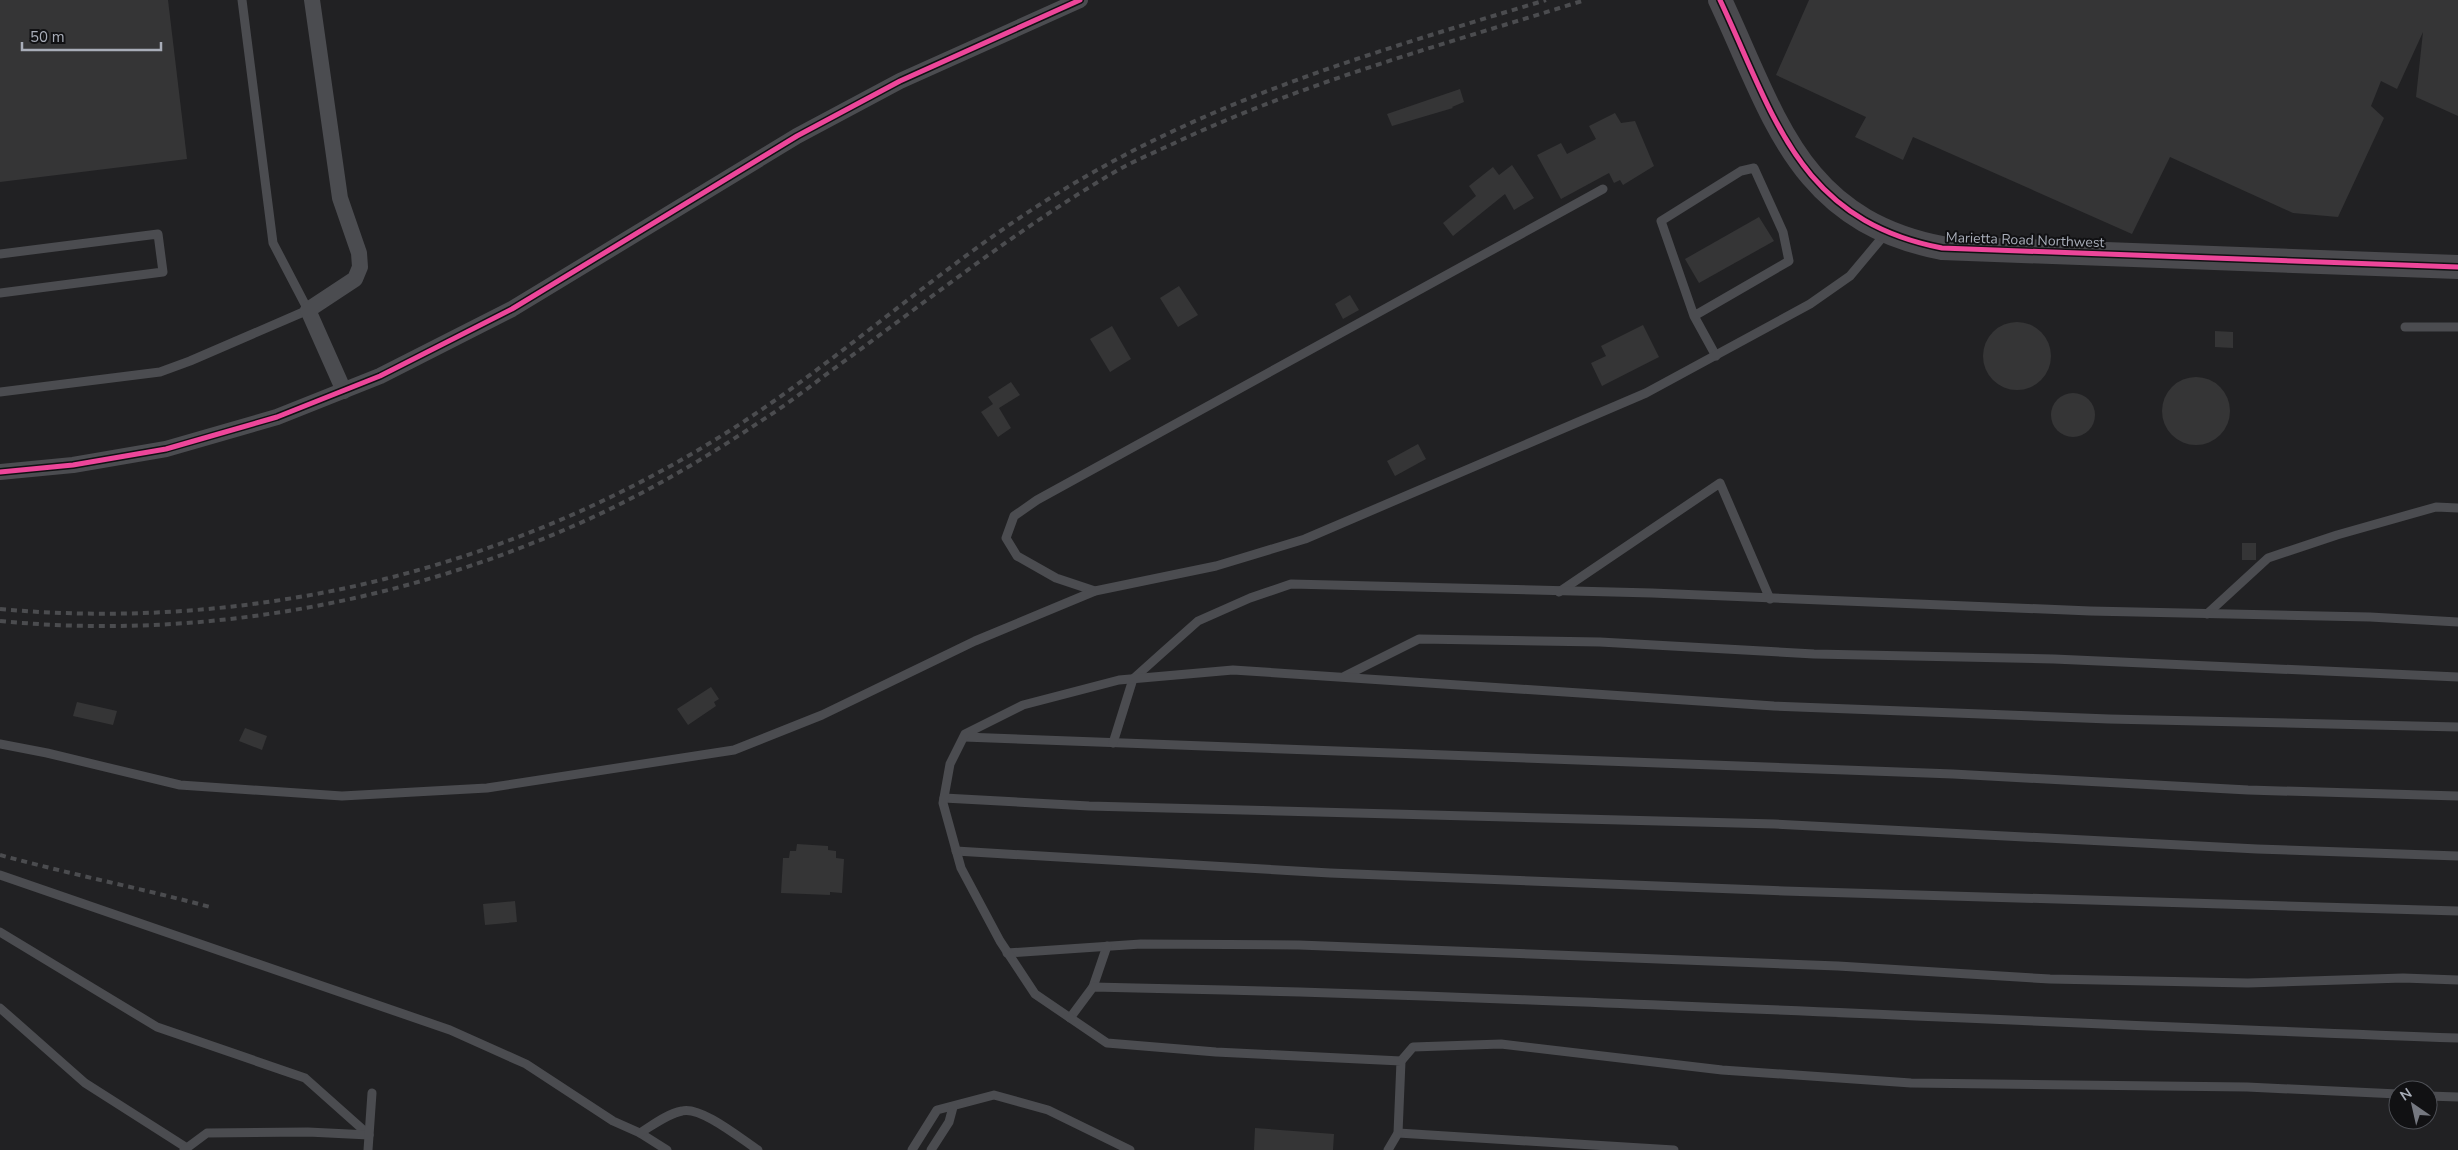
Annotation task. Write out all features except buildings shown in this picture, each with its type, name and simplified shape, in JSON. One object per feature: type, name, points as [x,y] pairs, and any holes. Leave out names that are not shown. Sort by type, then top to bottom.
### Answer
[{"type":"street","points":[[312,0],[340,198],[359,253],[360,266],[356,280],[308,310],[344,391]]},
{"type":"street","points":[[0,472],[73,465],[166,449],[277,418],[380,376],[512,310],[797,136],[900,81],[1080,0]]},
{"type":"street","name":"Marietta Road Northwest","points":[[1720,0],[1785,139],[1808,175],[1839,204],[1862,221],[1886,233],[1914,243],[1942,248],[2458,267]]},
{"type":"lane","points":[[0,392],[160,372],[308,310],[273,243],[242,0]]},
{"type":"lane","points":[[1694,316],[1789,261],[1784,232],[1754,168],[1741,171],[1661,221],[1694,316],[1716,356]]},
{"type":"lane","points":[[1095,591],[1056,578],[1017,556],[1006,538],[1014,516],[1046,496],[1603,190]]},
{"type":"lane","points":[[0,744],[180,784],[342,796],[488,788],[734,750],[822,715],[974,641],[1095,591],[1216,566],[1305,539],[1646,393],[1810,304],[1850,276],[1886,233]]},
{"type":"lane","points":[[0,254],[158,234],[163,272],[0,293]]},
{"type":"lane","points":[[2405,326],[2458,327]]},
{"type":"lane","points":[[1558,592],[1720,483],[1770,599]]},
{"type":"lane","points":[[2207,614],[2268,558],[2337,535],[2436,507],[2458,508]]},
{"type":"lane","points":[[1114,742],[1133,679],[1198,621],[1250,598],[1292,584],[2207,614],[2370,617],[2458,622]]},
{"type":"lane","points":[[1343,677],[1419,639],[1600,642],[1814,654],[2054,659],[2458,677]]},
{"type":"lane","points":[[1401,1061],[1216,1052],[1107,1044],[1035,994],[1007,953],[961,868],[956,851],[943,803],[950,764],[964,737],[1023,706],[1119,680],[1233,670],[1774,706],[2110,719],[2458,727]]},
{"type":"lane","points":[[964,737],[1953,774],[2248,790],[2458,796]]},
{"type":"lane","points":[[944,798],[1089,806],[1775,824],[2257,849],[2458,856]]},
{"type":"lane","points":[[956,851],[1330,873],[1794,891],[2458,911]]},
{"type":"lane","points":[[0,875],[450,1030],[526,1064],[613,1121],[640,1133],[667,1150]]},
{"type":"lane","points":[[0,932],[157,1027],[305,1078],[369,1135]]},
{"type":"lane","points":[[1007,953],[1141,944],[1299,945],[1838,966],[2050,979],[2248,982],[2403,978],[2458,980]]},
{"type":"lane","points":[[1070,1018],[1093,987],[1107,946]]},
{"type":"lane","points":[[1093,987],[1572,1002],[2131,1027],[2458,1038]]},
{"type":"lane","points":[[0,1008],[86,1082],[185,1149],[207,1133],[308,1132],[369,1135]]},
{"type":"lane","points":[[1388,1150],[1398,1133],[1401,1061],[1414,1047],[1501,1044],[1722,1070],[1911,1083],[1974,1086],[2247,1087],[2388,1094]]},
{"type":"lane","points":[[368,1150],[372,1093]]},
{"type":"lane","points":[[912,1150],[936,1110],[994,1095],[1048,1110],[1130,1150]]},
{"type":"lane","points":[[2438,1097],[2458,1098]]},
{"type":"lane","points":[[931,1150],[948,1122],[953,1106]]},
{"type":"lane","points":[[640,1133],[670,1115],[684,1110],[703,1114],[758,1150]]},
{"type":"lane","points":[[1398,1133],[1674,1150]]},
{"type":"shaded area","points":[[0,0],[2458,0],[2458,1150],[0,1150]]},
{"type":"railway","points":[[0,609],[103,614],[205,609],[306,596],[405,574],[502,543],[597,504],[687,456],[774,401],[999,232],[1078,181],[1133,151],[1190,123],[1306,77],[1365,56],[1546,0]]},
{"type":"railway","points":[[0,621],[73,626],[146,625],[219,620],[292,610],[363,596],[434,577],[504,554],[571,527],[621,504],[715,450],[791,401],[1011,239],[1118,170],[1181,140],[1280,99],[1432,47],[1585,0]]},
{"type":"railway","points":[[0,855],[210,907]]},
{"type":"cycle path","points":[[0,472],[73,465],[166,449],[277,417],[380,376],[512,309],[797,136],[900,81],[1080,0]]},
{"type":"cycle path","points":[[1720,0],[1776,123],[1798,157],[1823,188],[1854,214],[1893,234],[1942,248],[2458,267]]}]
